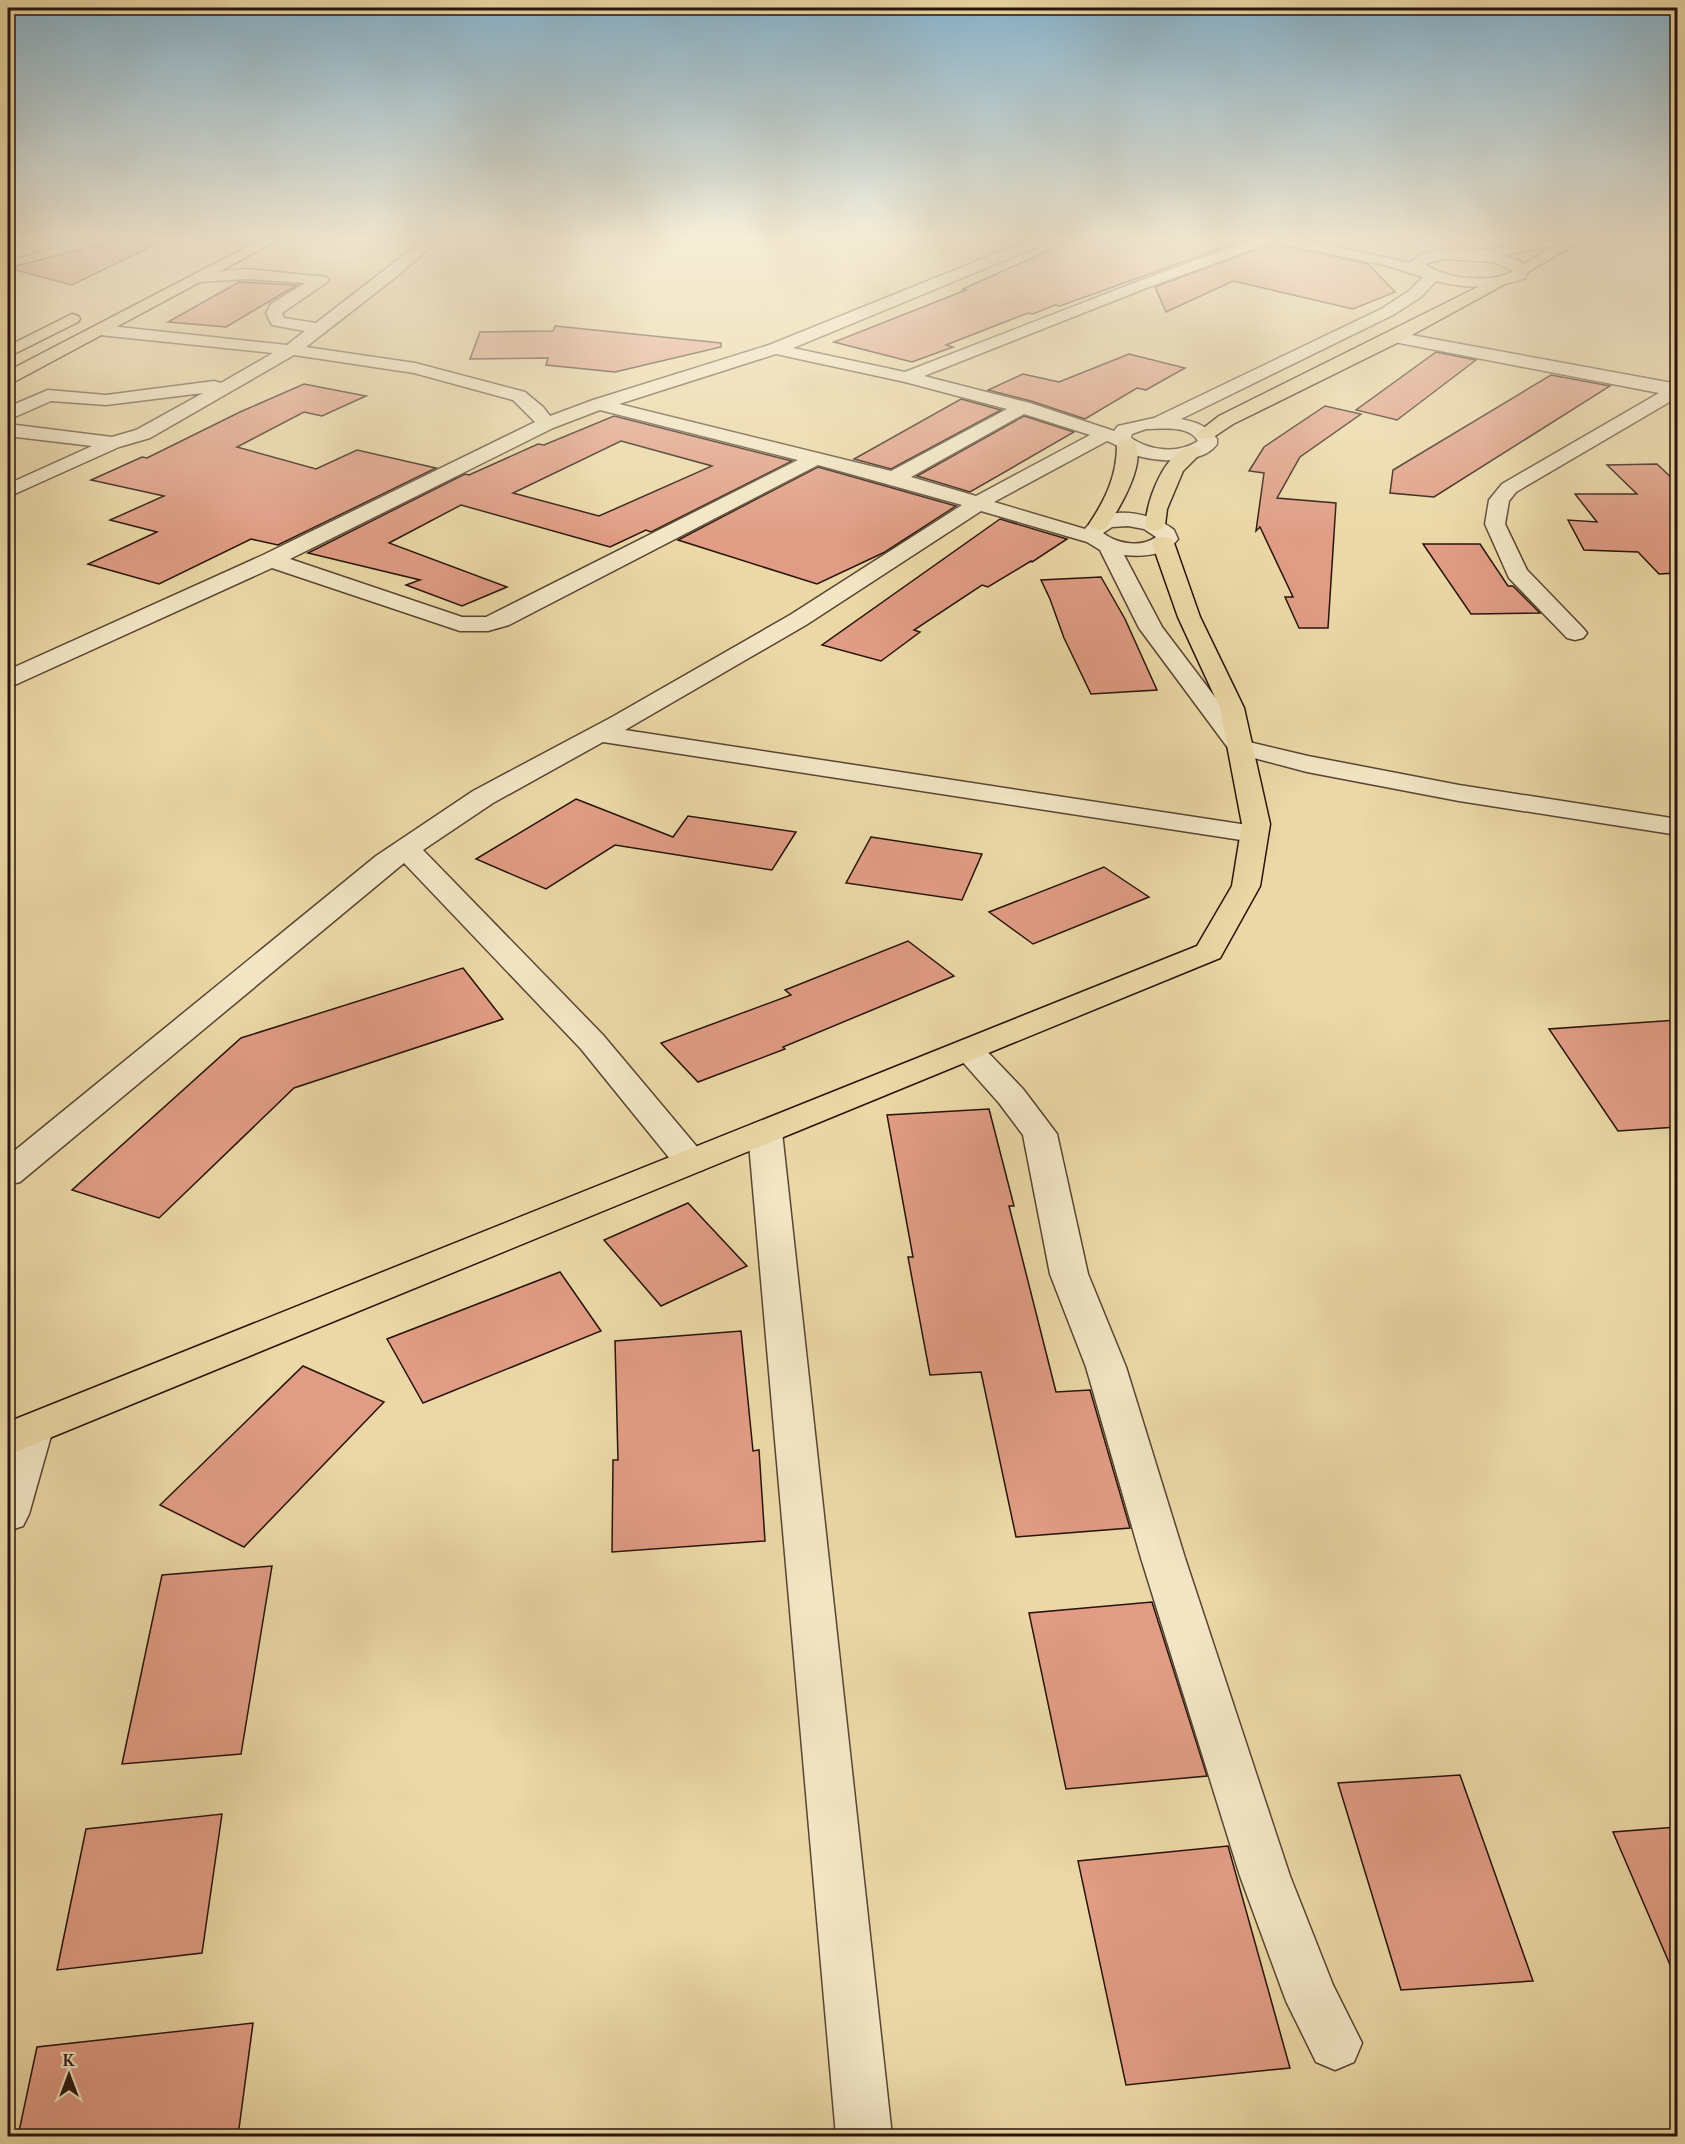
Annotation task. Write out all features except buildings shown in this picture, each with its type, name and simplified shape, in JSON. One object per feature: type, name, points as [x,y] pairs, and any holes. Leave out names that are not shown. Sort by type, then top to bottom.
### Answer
[{"type":"main road","points":[[8,352],[31,340]]},
{"type":"main road","points":[[8,378],[81,340]]},
{"type":"main road","points":[[1205,434],[1226,420],[1389,340]]},
{"type":"main road","points":[[1101,536],[1115,502],[1127,462],[1118,440]]},
{"type":"main road","points":[[20,1434],[1209,952],[1246,886],[1256,824],[1232,708],[1190,617],[1159,534],[1157,509],[1174,469],[1192,452]]},
{"type":"street","points":[[196,340],[291,350],[415,368],[519,396],[537,411],[546,424]]},
{"type":"street","points":[[8,491],[113,443],[142,434],[305,340]]},
{"type":"street","points":[[8,679],[272,560],[546,424],[599,404],[775,350],[799,340]]},
{"type":"street","points":[[907,376],[1000,340]]},
{"type":"street","points":[[1158,423],[1329,340]]},
{"type":"street","points":[[1411,340],[1675,389]]},
{"type":"street","points":[[8,1174],[386,862],[483,797],[600,734],[798,620],[991,495],[1118,440],[1125,430],[1144,424],[1185,426],[1205,434],[1209,439],[1207,444],[1192,452],[1150,452],[1118,440],[1024,407],[907,376],[775,350]]},
{"type":"street","points":[[8,414],[48,395],[106,400],[230,384]]},
{"type":"street","points":[[1575,633],[1517,573],[1495,524],[1499,500],[1509,488],[1675,389]]},
{"type":"street","points":[[599,404],[894,478],[1146,549],[1159,534],[1133,520],[1101,536]]},
{"type":"street","points":[[894,478],[1024,407]]},
{"type":"street","points":[[8,432],[16,431],[113,443]]},
{"type":"street","points":[[272,560],[459,624],[488,624],[520,610],[816,458]]},
{"type":"street","points":[[1101,536],[1151,628],[1240,747],[1307,764],[1459,793],[1677,827]]},
{"type":"street","points":[[600,734],[1254,834]]},
{"type":"street","points":[[406,849],[592,1042],[691,1162]]},
{"type":"street","points":[[968,1050],[1011,1096],[1040,1134],[1069,1274],[1106,1367],[1265,1876],[1313,2001],[1335,2043]]},
{"type":"street","points":[[765,1132],[864,2136]]},
{"type":"street","points":[[8,1514],[20,1434]]}]
